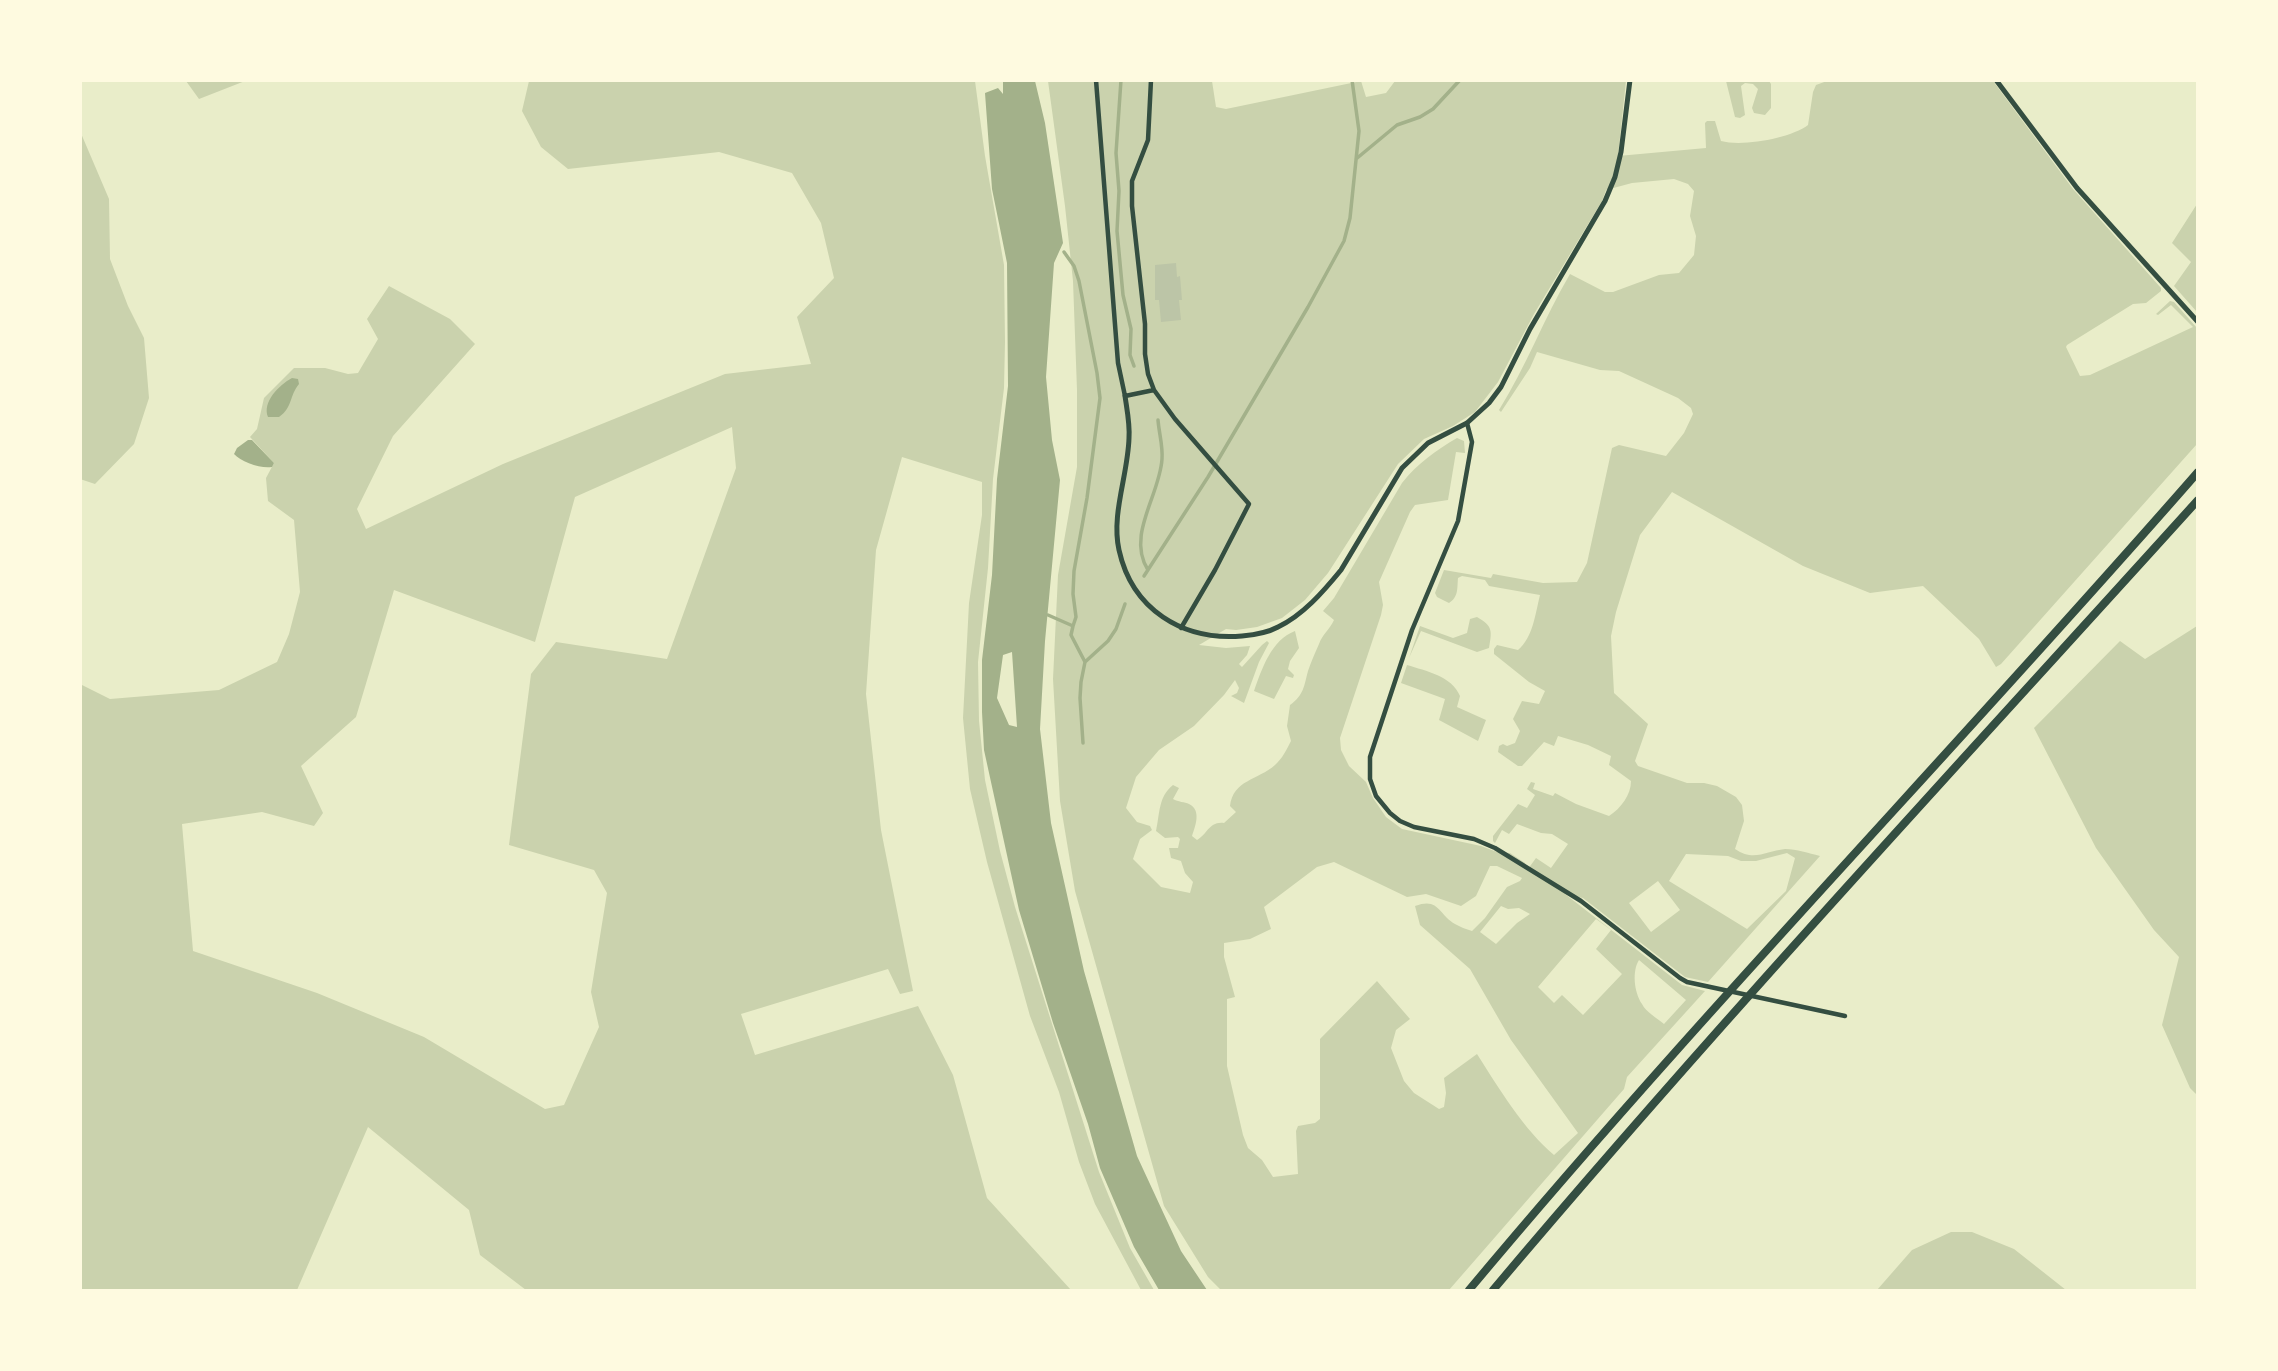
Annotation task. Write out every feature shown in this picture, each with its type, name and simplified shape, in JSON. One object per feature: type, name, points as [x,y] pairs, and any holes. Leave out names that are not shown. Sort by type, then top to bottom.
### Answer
[{"type":"highway","points":[[1469,1290],[1556,1186],[1742,976],[2197,472]]},
{"type":"highway","points":[[1493,1290],[1754,990],[2197,500]]},
{"type":"street","points":[[1096,80],[1118,363],[1125,396],[1129,440],[1117,528],[1118,547],[1134,590],[1145,603],[1181,628],[1228,637],[1275,629],[1293,619],[1329,586],[1341,570],[1402,468],[1428,443],[1467,423],[1489,403],[1501,387],[1530,329],[1605,201],[1621,152],[1630,80]]},
{"type":"street","points":[[1151,80],[1148,140],[1132,181],[1148,374],[1154,390],[1175,419],[1249,504],[1181,628]]},
{"type":"street","points":[[1996,80],[2077,188],[2197,321]]},
{"type":"street","points":[[1125,396],[1154,390]]},
{"type":"street","points":[[1467,423],[1472,442],[1458,521],[1412,630],[1370,757],[1370,779],[1376,796],[1400,821],[1414,827],[1474,839],[1506,854],[1581,901],[1687,982],[1845,1016]]},
{"type":"shaded area","points":[[186,81],[245,81],[199,99]]},
{"type":"shaded area","points":[[529,81],[975,81],[1004,265],[1004,388],[993,479],[988,568],[978,662],[979,721],[985,780],[1015,907],[1099,1172],[1130,1248],[1154,1290],[1141,1290],[1095,1204],[1079,1162],[1059,1092],[1030,1016],[987,862],[970,789],[963,718],[969,603],[982,515],[982,482],[902,457],[876,550],[866,694],[881,830],[913,991],[900,994],[888,969],[741,1014],[755,1055],[918,1006],[953,1075],[987,1198],[1071,1290],[526,1290],[480,1255],[469,1210],[368,1127],[297,1290],[81,1290],[80,684],[110,699],[219,690],[277,662],[289,634],[300,592],[294,520],[268,501],[266,478],[274,463],[250,437],[257,429],[264,398],[294,368],[325,368],[348,374],[358,373],[378,339],[367,319],[389,286],[450,319],[475,344],[393,436],[357,509],[366,529],[503,464],[725,374],[811,364],[797,317],[834,278],[821,223],[792,173],[719,152],[568,169],[541,147],[522,111]],"holes":[[[732,427],[736,468],[667,659],[556,642],[531,674],[509,845],[594,870],[607,893],[591,992],[599,1027],[564,1105],[545,1109],[424,1037],[317,993],[193,951],[182,824],[262,812],[314,826],[323,813],[301,766],[356,717],[394,590],[535,642],[575,497]]]},
{"type":"shaded area","points":[[1003,81],[1035,81],[1045,123],[1063,243],[1054,263],[1046,377],[1052,440],[1060,480],[1040,729],[1051,823],[1084,971],[1137,1156],[1181,1251],[1207,1290],[1159,1290],[1134,1247],[1100,1168],[1019,910],[984,750],[982,660],[992,575],[997,479],[1008,386],[1007,263],[992,189],[985,93],[998,88],[1003,94]],"holes":[[[1012,652],[1017,727],[1009,725],[997,698],[1003,655]]]},
{"type":"shaded area","points":[[1048,81],[1212,81],[1216,107],[1226,109],[1361,81],[1366,97],[1386,93],[1395,81],[1626,81],[1618,156],[1706,148],[1707,121],[1715,121],[1721,141],[1730,143],[1754,142],[1790,134],[1808,125],[1816,85],[1827,81],[1993,81],[2073,189],[2161,288],[2161,291],[2146,303],[2133,304],[2067,345],[2080,376],[2090,375],[2193,327],[2171,305],[2156,314],[2170,301],[2174,302],[2197,328],[2197,444],[1996,667],[1979,639],[1923,586],[1870,593],[1803,566],[1672,492],[1640,535],[1611,636],[1614,693],[1648,724],[1635,761],[1638,766],[1687,783],[1717,786],[1736,797],[1742,805],[1744,821],[1735,849],[1742,853],[1760,855],[1789,849],[1820,856],[1708,982],[1685,977],[1583,898],[1565,894],[1682,985],[1705,991],[1627,1077],[1624,1089],[1449,1290],[1221,1290],[1208,1277],[1164,1206],[1075,891],[1060,801],[1053,679],[1058,575],[1077,467],[1073,281]],"holes":[[[1674,179],[1688,184],[1694,191],[1690,216],[1696,236],[1694,255],[1679,273],[1659,275],[1613,292],[1605,292],[1570,274],[1499,410],[1501,412],[1530,368],[1537,352],[1600,370],[1619,371],[1678,398],[1691,408],[1693,414],[1684,433],[1666,456],[1619,445],[1612,448],[1587,563],[1577,582],[1543,583],[1493,574],[1491,578],[1444,570],[1435,593],[1449,603],[1456,595],[1458,578],[1462,576],[1485,580],[1489,586],[1540,595],[1533,625],[1523,645],[1518,650],[1497,645],[1494,649],[1494,654],[1529,682],[1545,691],[1539,704],[1522,701],[1513,719],[1520,731],[1515,743],[1499,746],[1498,752],[1522,766],[1544,742],[1554,746],[1558,736],[1588,745],[1611,756],[1609,765],[1631,781],[1624,801],[1609,816],[1555,793],[1553,796],[1533,789],[1535,783],[1531,782],[1527,789],[1535,795],[1527,808],[1518,804],[1493,836],[1493,841],[1495,843],[1502,830],[1509,834],[1517,824],[1552,834],[1568,844],[1551,868],[1536,858],[1528,869],[1525,863],[1510,853],[1402,829],[1386,817],[1366,782],[1349,766],[1341,750],[1340,738],[1381,615],[1383,605],[1379,582],[1415,505],[1448,500],[1456,452],[1465,453],[1464,441],[1457,438],[1427,458],[1402,483],[1334,598],[1323,611],[1334,620],[1320,641],[1301,694],[1290,705],[1287,726],[1291,741],[1280,760],[1241,786],[1232,797],[1230,806],[1236,812],[1224,823],[1212,826],[1197,840],[1192,836],[1195,810],[1187,803],[1173,799],[1179,788],[1173,785],[1168,790],[1160,806],[1156,831],[1165,838],[1180,839],[1178,848],[1169,848],[1171,858],[1181,861],[1185,873],[1193,882],[1190,893],[1161,887],[1133,859],[1140,839],[1152,830],[1150,826],[1137,822],[1126,808],[1136,777],[1159,750],[1194,726],[1235,680],[1239,688],[1237,693],[1231,696],[1244,703],[1269,643],[1267,641],[1262,645],[1242,667],[1239,664],[1247,655],[1250,646],[1226,648],[1199,645],[1226,629],[1257,627],[1282,618],[1305,600],[1328,573],[1398,464],[1424,439],[1475,412],[1498,382],[1606,190],[1632,183]],[[1787,853],[1795,858],[1786,891],[1747,929],[1669,881],[1686,854],[1728,856],[1741,861],[1756,861]],[[1334,862],[1407,897],[1426,894],[1461,906],[1476,896],[1490,866],[1497,866],[1522,878],[1507,887],[1472,931],[1449,920],[1434,905],[1415,906],[1420,925],[1470,969],[1511,1040],[1578,1133],[1554,1155],[1522,1121],[1477,1054],[1444,1078],[1444,1107],[1439,1109],[1414,1093],[1404,1081],[1391,1048],[1396,1030],[1410,1019],[1377,981],[1320,1039],[1320,1119],[1315,1123],[1298,1126],[1298,1174],[1273,1177],[1262,1160],[1248,1148],[1227,1066],[1227,999],[1235,997],[1224,957],[1224,943],[1250,939],[1271,929],[1264,907],[1317,867]],[[1658,881],[1680,910],[1651,932],[1629,903]],[[1501,906],[1508,909],[1519,908],[1530,914],[1496,944],[1480,932]],[[1596,919],[1611,930],[1596,949],[1622,974],[1583,1015],[1562,995],[1554,1003],[1538,987]],[[1639,960],[1686,1000],[1664,1024],[1646,1010],[1639,999],[1635,970]]]},
{"type":"shaded area","points":[[1726,81],[1769,81],[1771,108],[1765,115],[1754,113],[1752,108],[1758,89],[1753,84],[1745,83],[1741,86],[1745,115],[1735,117]]},
{"type":"shaded area","points":[[80,131],[109,199],[110,259],[144,338],[149,398],[134,444],[95,484],[80,479]]},
{"type":"shaded area","points":[[2197,204],[2197,312],[2174,286],[2191,262],[2172,243]]},
{"type":"shaded area","points":[[292,378],[298,379],[299,384],[287,409],[279,417],[268,417],[267,406],[270,400],[277,389]]},
{"type":"shaded area","points":[[252,440],[274,463],[272,467],[252,464],[234,454],[237,448]]},
{"type":"shaded area","points":[[1477,617],[1486,623],[1490,630],[1489,648],[1477,652],[1421,631],[1409,658],[1420,626],[1453,638],[1467,633],[1470,619]]},
{"type":"shaded area","points":[[2197,626],[2197,1095],[2190,1088],[2162,1025],[2179,957],[2154,930],[2096,848],[2034,728],[2120,641],[2145,659]]},
{"type":"shaded area","points":[[1295,631],[1299,648],[1288,669],[1294,675],[1293,678],[1286,676],[1274,699],[1254,691],[1274,648]]},
{"type":"shaded area","points":[[1407,665],[1445,679],[1460,696],[1457,707],[1486,720],[1478,741],[1439,720],[1445,699],[1401,683]]},
{"type":"shaded area","points":[[1951,1232],[1972,1232],[2014,1249],[2066,1290],[1877,1290],[1912,1250]]},
{"type":"building","points":[[1176,263],[1177,277],[1180,276],[1181,320],[1161,322],[1159,300],[1155,300],[1155,265]]},
{"type":"waterway","points":[[1121,80],[1116,153],[1119,191],[1117,231],[1123,295],[1131,329],[1130,355],[1134,366]]},
{"type":"waterway","points":[[1144,576],[1208,477],[1344,241],[1350,218],[1359,131],[1352,80]]},
{"type":"waterway","points":[[1356,159],[1397,125],[1433,109],[1460,80]]},
{"type":"waterway","points":[[1064,252],[1074,266],[1079,281],[1100,398],[1074,571],[1076,617],[1073,626]]},
{"type":"waterway","points":[[1148,570],[1142,557],[1141,543],[1142,529],[1162,459],[1158,420]]},
{"type":"waterway","points":[[1085,662],[1108,641],[1116,629],[1125,604]]},
{"type":"waterway","points":[[1048,615],[1073,626],[1071,635],[1085,662],[1080,698],[1083,743]]}]
